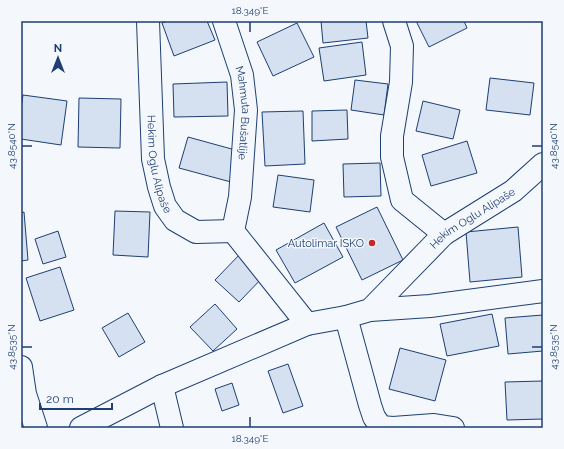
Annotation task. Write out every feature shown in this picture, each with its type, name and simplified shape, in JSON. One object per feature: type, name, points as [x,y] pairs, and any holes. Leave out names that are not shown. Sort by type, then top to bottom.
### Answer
[{"type":"street","name":"Hekim Oglu Alipaše","points":[[148,21],[153,159],[159,187],[166,206],[175,220],[196,232],[232,231]]},
{"type":"street","name":"Mahmuta Bušatlije","points":[[224,21],[242,75],[246,110],[240,197],[232,231]]},
{"type":"street","points":[[394,21],[402,46],[401,82],[392,136],[392,157],[402,200],[444,234]]},
{"type":"street","name":"Hekim Oglu Alipaše","points":[[370,310],[444,234],[513,191],[543,164]]},
{"type":"street","points":[[232,231],[307,324]]},
{"type":"street","name":"Hekim Oglu Alipaše","points":[[80,428],[162,386],[307,324],[346,317],[370,310],[430,306],[543,291]]},
{"type":"street","points":[[346,317],[370,405],[374,417],[381,427],[393,428],[434,425],[453,428]]},
{"type":"street","points":[[21,368],[25,394],[36,428]]},
{"type":"street","points":[[162,386],[172,428]]},
{"type":"building","points":[[168,21],[207,21],[215,40],[174,56],[162,23]]},
{"type":"building","points":[[321,21],[366,21],[368,38],[323,43]]},
{"type":"building","points":[[416,21],[464,21],[467,28],[429,47]]},
{"type":"building","points":[[297,23],[314,57],[273,76],[257,42]]},
{"type":"building","points":[[362,42],[366,75],[324,81],[319,48]]},
{"type":"building","points":[[490,78],[534,83],[530,115],[486,110]]},
{"type":"building","points":[[355,80],[388,84],[384,115],[351,110]]},
{"type":"building","points":[[227,82],[228,116],[174,117],[173,84]]},
{"type":"building","points":[[23,95],[67,101],[61,145],[21,139],[21,108]]},
{"type":"building","points":[[79,98],[121,99],[120,148],[78,147]]},
{"type":"building","points":[[423,101],[460,110],[453,139],[416,131]]},
{"type":"building","points":[[347,110],[348,139],[312,141],[312,111]]},
{"type":"building","points":[[303,111],[305,164],[265,166],[262,112]]},
{"type":"building","points":[[188,137],[239,151],[231,182],[179,168]]},
{"type":"building","points":[[467,141],[477,173],[431,186],[422,155]]},
{"type":"building","points":[[380,163],[381,196],[344,197],[343,164]]},
{"type":"building","points":[[278,175],[314,180],[310,212],[273,207]]},
{"type":"building","points":[[377,207],[403,260],[362,280],[336,227]]},
{"type":"building","points":[[115,211],[150,212],[148,257],[113,255]]},
{"type":"building","points":[[24,212],[28,260],[21,261],[21,213]]},
{"type":"building","points":[[324,223],[343,257],[295,283],[276,250]]},
{"type":"building","points":[[518,227],[522,277],[470,282],[466,232]]},
{"type":"building","points":[[58,231],[66,257],[43,264],[35,239]]},
{"type":"building","points":[[242,252],[266,274],[239,302],[215,280]]},
{"type":"building","points":[[60,267],[74,310],[40,321],[26,278]]},
{"type":"building","points":[[215,304],[237,329],[213,351],[190,327]]},
{"type":"building","points":[[128,313],[145,342],[119,357],[102,328]]},
{"type":"building","points":[[492,314],[499,346],[447,356],[440,324]]},
{"type":"building","points":[[543,315],[543,351],[508,354],[505,318]]},
{"type":"building","points":[[400,348],[446,360],[435,401],[389,389]]},
{"type":"building","points":[[288,364],[303,406],[283,413],[268,371]]},
{"type":"building","points":[[543,381],[543,419],[507,420],[505,382]]},
{"type":"building","points":[[232,383],[239,405],[222,411],[215,389]]},
{"type":"place","name":"Autolimar ISKO","points":[[372,243]]}]
